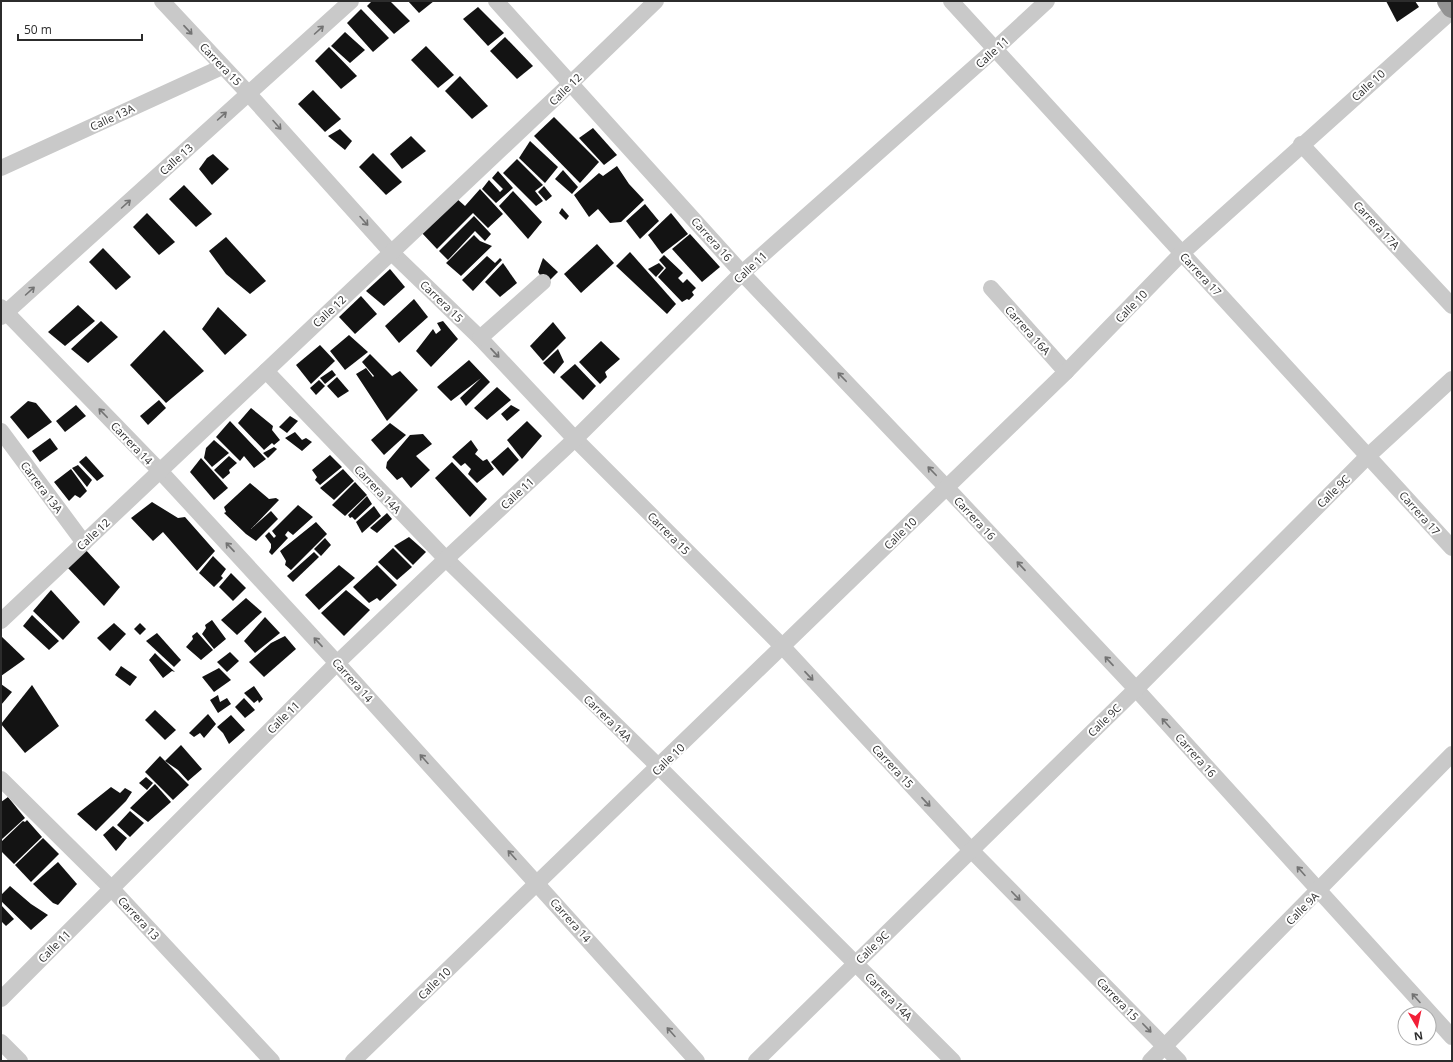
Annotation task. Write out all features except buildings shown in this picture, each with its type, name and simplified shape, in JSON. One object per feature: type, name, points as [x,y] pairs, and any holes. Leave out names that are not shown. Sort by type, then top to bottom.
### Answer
[{"type":"highway","points":[[1448,1],[1452,7]]},
{"type":"street","name":"Carrera 15","points":[[162,1],[222,67],[248,93],[391,252],[480,338],[575,439],[783,647],[972,850],[1179,1061]]},
{"type":"street","name":"Calle 13","points":[[3,312],[351,1]]},
{"type":"street","name":"Carrera 16","points":[[496,1],[742,273],[947,488],[1136,690],[1452,1037]]},
{"type":"street","name":"Calle 12","points":[[1,621],[656,1]]},
{"type":"street","name":"Carrera 17","points":[[950,1],[1452,548]]},
{"type":"street","name":"Calle 11","points":[[1,999],[337,663],[575,439],[742,273],[995,50],[1047,1]]},
{"type":"street","name":"Calle 10","points":[[353,1061],[947,488],[1066,372],[1182,253],[1301,144],[1452,11]]},
{"type":"street","name":"Calle 13A","points":[[1,168],[222,67]]},
{"type":"street","name":"Carrera 17A","points":[[1301,144],[1452,306]]},
{"type":"street","points":[[480,338],[543,282]]},
{"type":"street","name":"Carrera 16A","points":[[991,288],[1066,372]]},
{"type":"street","name":"Carrera 14","points":[[3,312],[160,471],[337,663],[697,1061]]},
{"type":"street","name":"Carrera 14A","points":[[266,371],[446,559],[659,767],[953,1061]]},
{"type":"street","name":"Calle 9C","points":[[756,1061],[1136,690],[1368,456],[1452,379]]},
{"type":"street","name":"Carrera 13A","points":[[1,431],[84,543]]},
{"type":"street","name":"Calle 9A","points":[[1150,1061],[1319,891],[1452,754]]},
{"type":"street","name":"Carrera 13","points":[[1,779],[111,888],[272,1061]]},
{"type":"street","points":[[1,1042],[20,1061]]}]
